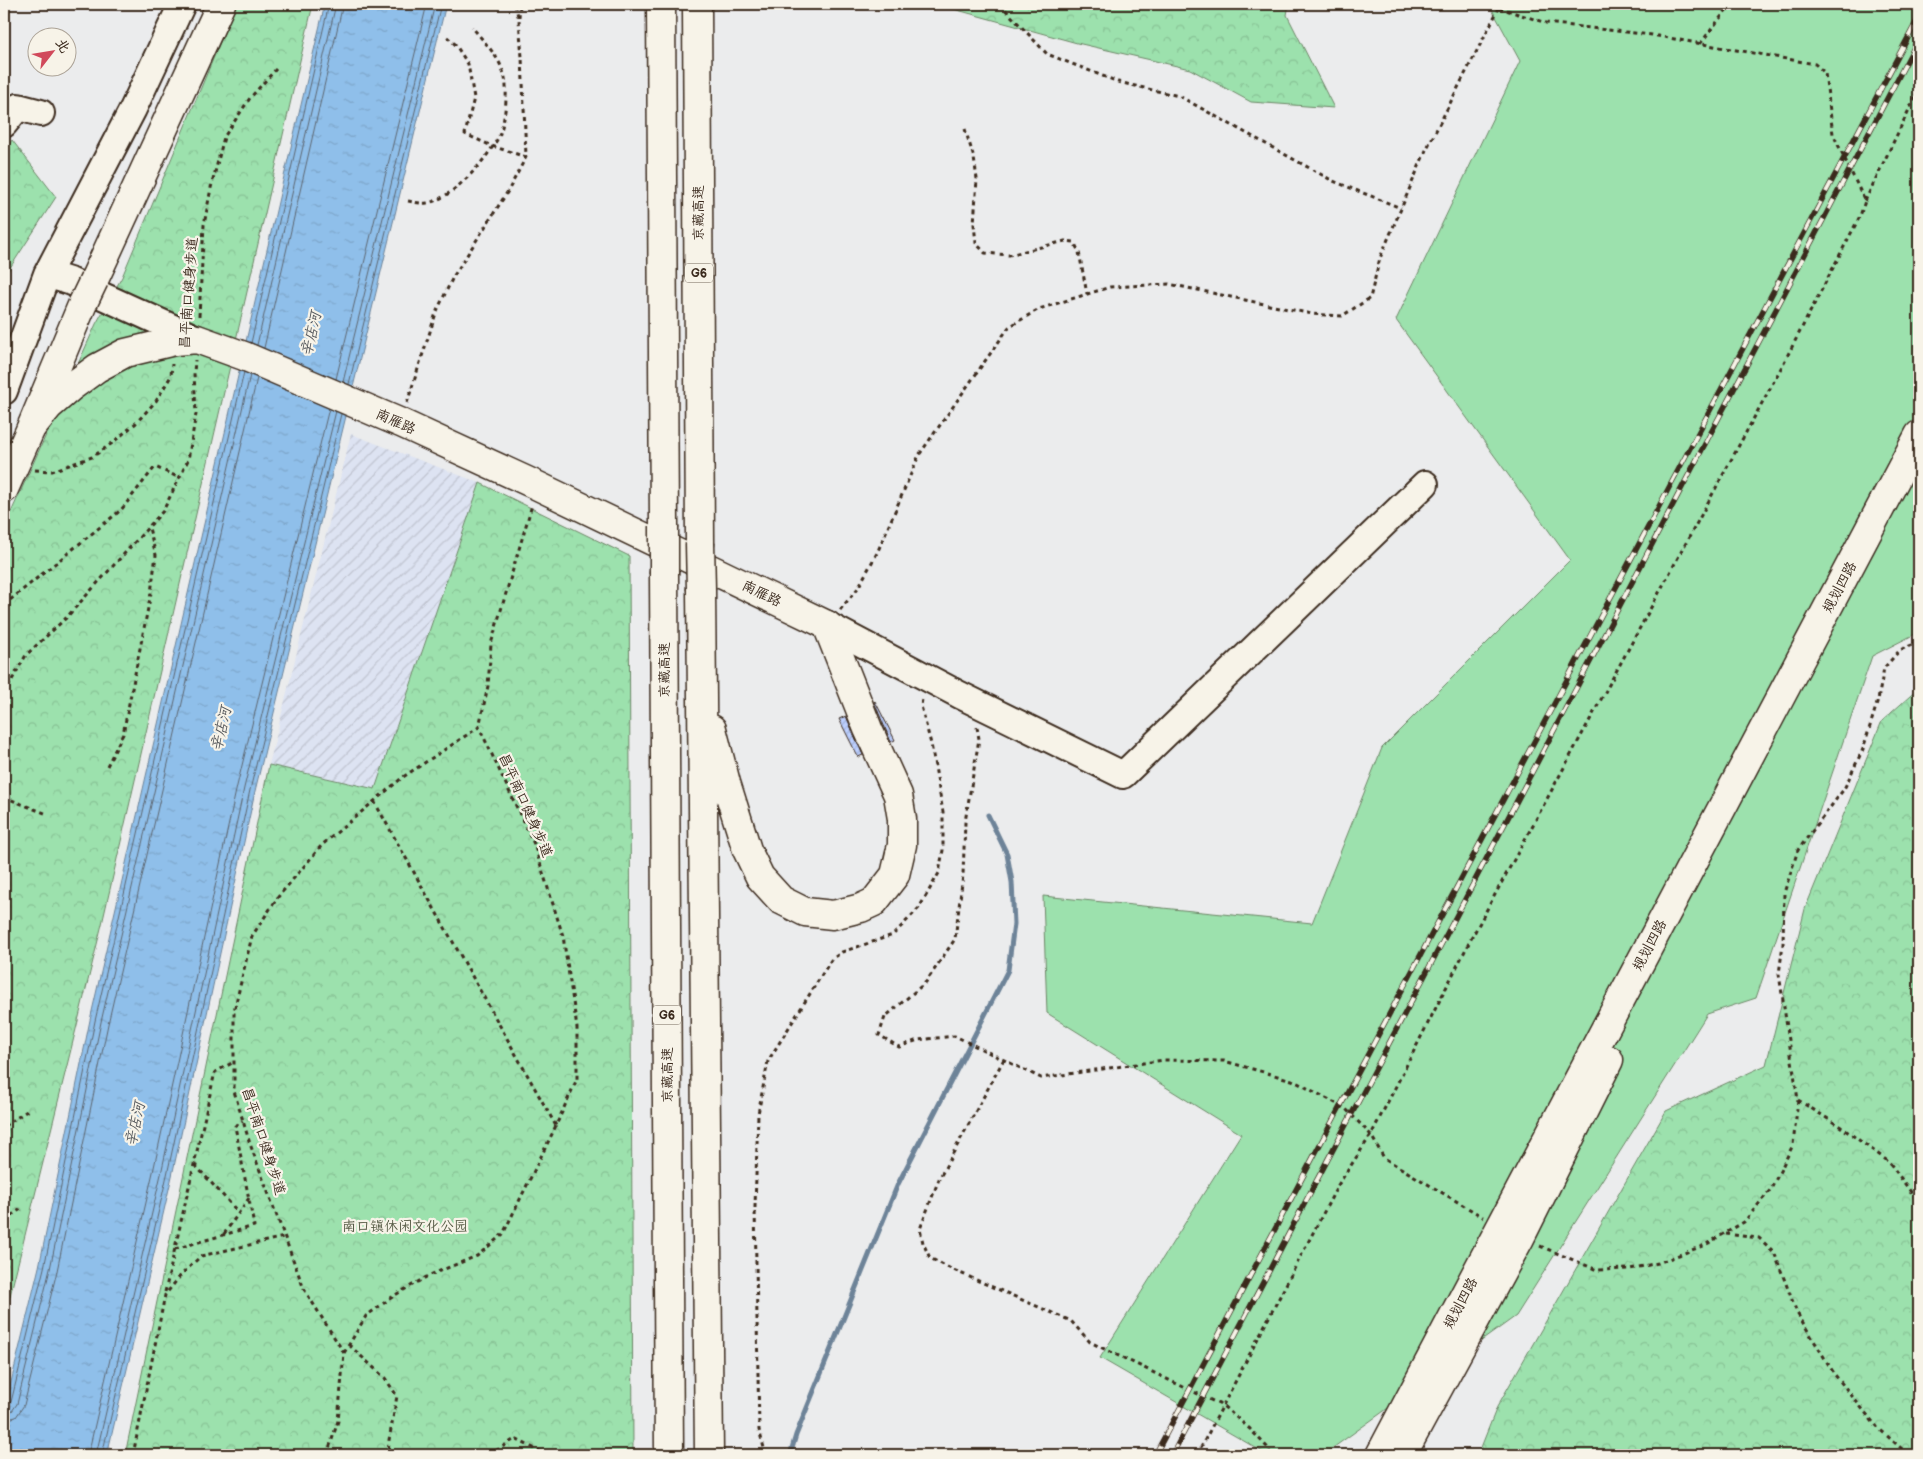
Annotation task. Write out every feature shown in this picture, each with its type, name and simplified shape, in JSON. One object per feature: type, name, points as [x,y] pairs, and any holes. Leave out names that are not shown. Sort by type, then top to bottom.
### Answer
[{"type":"main road","points":[[8,479],[88,292],[221,4]]},
{"type":"main road","name":"京藏高速","points":[[661,4],[669,1455]]},
{"type":"main road","name":"京藏高速","points":[[697,4],[702,689]]},
{"type":"main road","points":[[31,428],[64,393],[97,368],[125,353],[186,340]]},
{"type":"main road","name":"南雁路","points":[[186,340],[244,356],[370,409],[538,486],[827,625]]},
{"type":"main road","name":"规划四路","points":[[1402,1455],[1510,1232],[1919,435]]},
{"type":"main road","name":"规划四路","points":[[1380,1455],[1596,1086],[1919,475]]},
{"type":"main road","points":[[702,689],[726,782],[747,850],[760,877],[781,900],[806,912],[833,915],[861,908],[874,902],[894,875],[902,845],[902,819],[898,795],[868,728],[827,625]]},
{"type":"main road","points":[[702,689],[709,1455]]},
{"type":"street","points":[[5,382],[47,274],[133,109],[182,4]]},
{"type":"street","points":[[4,124],[18,107],[41,114]]},
{"type":"street","points":[[47,274],[72,282],[186,340]]},
{"type":"street","points":[[827,625],[973,701],[1123,775],[1425,484]]},
{"type":"path","points":[[515,4],[519,20]]},
{"type":"path","points":[[401,423],[436,313],[453,277],[508,191],[526,157],[519,20],[520,4]]},
{"type":"path","points":[[1000,4],[1046,54],[1118,82],[1180,96],[1333,181],[1402,208]]},
{"type":"path","points":[[1700,44],[1731,4]]},
{"type":"path","points":[[827,625],[858,588],[877,553],[919,455],[1009,327],[1039,309],[1110,287],[1169,284],[1312,314],[1342,316],[1370,298],[1380,258],[1426,150],[1502,5],[1546,23],[1652,35],[1815,64],[1825,73],[1833,134],[1865,201]]},
{"type":"path","points":[[408,201],[427,203],[447,195],[479,165],[499,135],[505,111],[505,79],[499,61],[472,27]]},
{"type":"path","points":[[447,37],[456,44],[468,64],[474,98],[465,134],[492,146],[526,157]]},
{"type":"path","name":"昌平南口健身步道","points":[[4,694],[26,655],[65,619],[163,511],[188,460],[196,414],[194,372],[186,340],[211,188],[224,137],[250,98],[276,69]]},
{"type":"path","points":[[1197,1455],[1338,1185],[1371,1135],[1472,937],[1781,368],[1860,216],[1865,201],[1919,89]]},
{"type":"path","points":[[965,129],[974,158],[977,179],[974,224],[976,243],[985,253],[1009,255],[1065,241],[1074,242],[1079,252],[1086,294]]},
{"type":"path","points":[[8,479],[52,471],[92,457],[112,444],[156,402],[171,376],[186,340]]},
{"type":"path","points":[[4,605],[120,510],[155,468],[180,478]]},
{"type":"path","points":[[478,728],[488,686],[491,644],[538,486]]},
{"type":"path","points":[[107,766],[123,734],[151,593],[156,555],[149,527]]},
{"type":"path","points":[[973,701],[979,739],[965,822],[963,875],[955,939],[926,982],[885,1017],[879,1035],[899,1047],[918,1040],[955,1036],[1041,1078],[1164,1060],[1224,1061],[1292,1080],[1345,1108],[1371,1135],[1384,1158],[1510,1232],[1597,1270],[1630,1269],[1658,1263],[1705,1245],[1744,1222],[1771,1189],[1793,1145],[1798,1100],[1779,974],[1783,944],[1784,893],[1798,850],[1844,789],[1863,749],[1878,700],[1884,668],[1900,650],[1919,642]]},
{"type":"path","points":[[766,1455],[759,1430],[755,1207],[758,1114],[768,1061],[831,960],[842,952],[893,936],[919,908],[939,873],[943,850],[943,812],[930,744],[920,706],[926,676]]},
{"type":"path","name":"昌平南口健身步道","points":[[327,1455],[338,1421],[344,1353],[366,1316],[395,1295],[430,1275],[477,1256],[504,1234],[577,1079],[577,1028],[563,936],[534,844],[478,728],[403,777],[322,845],[278,897],[252,936],[234,1011],[234,1091],[243,1120],[304,1290],[344,1353]]},
{"type":"path","points":[[4,797],[47,814]]},
{"type":"path","points":[[374,801],[556,1126]]},
{"type":"path","points":[[1004,1059],[939,1179],[920,1229],[923,1243],[930,1258],[951,1269],[1072,1321],[1090,1342],[1223,1406],[1250,1429],[1272,1455]]},
{"type":"path","points":[[133,1455],[165,1294],[215,1072],[234,1062]]},
{"type":"path","points":[[1798,1100],[1889,1162],[1919,1203]]},
{"type":"path","points":[[4,1126],[30,1109]]},
{"type":"path","points":[[175,1249],[254,1226],[235,1126],[243,1120]]},
{"type":"path","points":[[194,1164],[239,1213]]},
{"type":"path","points":[[224,1235],[249,1198]]},
{"type":"path","points":[[4,1220],[21,1209]]},
{"type":"path","points":[[1725,1234],[1759,1238],[1774,1252],[1797,1313],[1835,1376],[1877,1427],[1909,1455]]},
{"type":"path","points":[[165,1294],[201,1256],[284,1237]]},
{"type":"path","points":[[349,1345],[385,1378],[397,1396],[388,1455]]},
{"type":"path","points":[[489,1455],[515,1439],[548,1455]]},
{"type":"shaded area","points":[[351,434],[480,483],[375,789],[269,765]]},
{"type":"green space","points":[[236,4],[313,4],[102,924],[4,1320],[4,528],[96,324],[122,277]]},
{"type":"green space","points":[[948,4],[1289,4],[1287,15],[1334,108],[1251,102],[1190,69],[1077,43],[950,8]]},
{"type":"green space","points":[[1489,4],[1919,4],[1919,632],[1872,656],[1756,998],[1707,1014],[1516,1316],[1323,1455],[1268,1455],[1100,1358],[1241,1134],[1047,1013],[1043,896],[1312,923],[1382,748],[1570,560],[1396,320],[1520,61]]},
{"type":"green space","points":[[12,140],[56,197],[4,277],[4,151]]},
{"type":"green space","name":"南口镇休闲文化公园","points":[[480,483],[629,556],[633,1455],[125,1455],[269,765],[375,789]]},
{"type":"green space","points":[[1919,688],[1919,1455],[1478,1455],[1497,1407],[1666,1111],[1766,1065],[1805,909],[1882,721]]},
{"type":"water","name":"辛店河","points":[[325,4],[446,4],[255,791],[172,1176],[107,1455],[4,1455],[4,1411],[39,1267],[90,1020]]},
{"type":"building","points":[[874,702],[895,740],[891,742]]},
{"type":"building","points":[[846,716],[863,755],[858,757],[839,719]]},
{"type":"waterway","points":[[790,1455],[796,1435],[898,1184],[1008,970],[1014,924],[1012,882],[1007,854],[988,815]]},
{"type":"railway","points":[[1155,1455],[1919,17]]},
{"type":"railway","points":[[1172,1455],[1919,38]]}]
